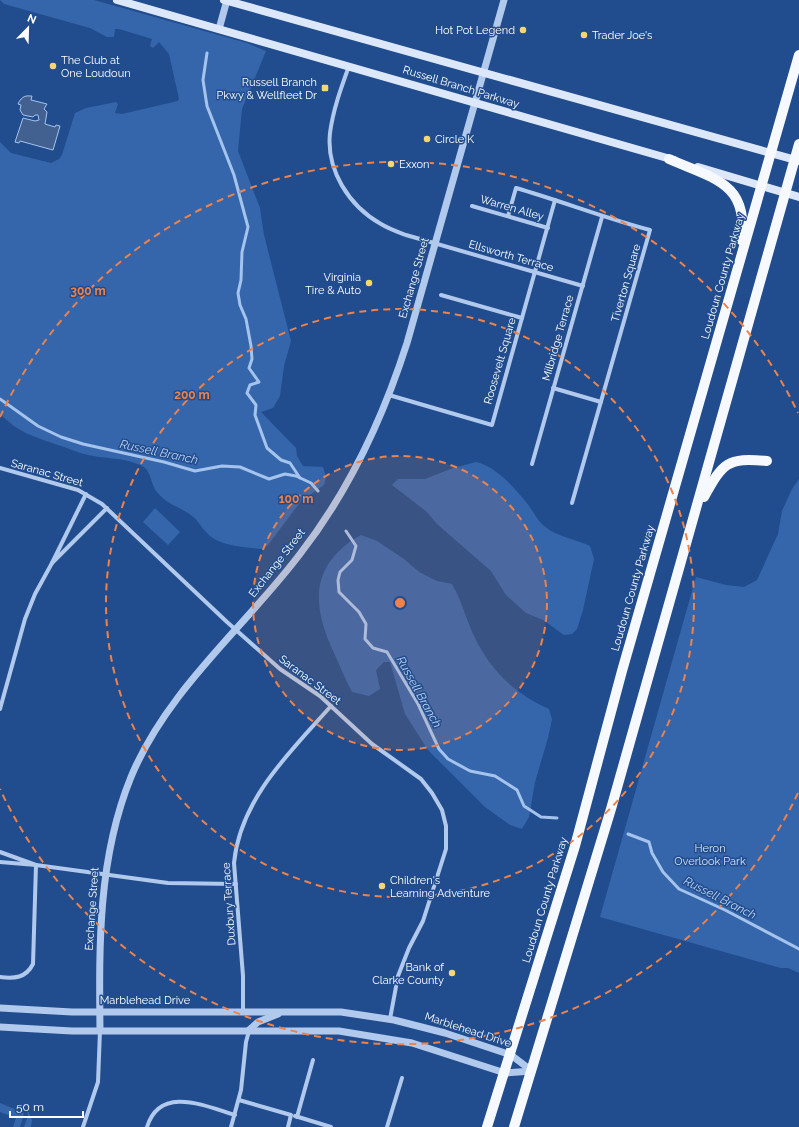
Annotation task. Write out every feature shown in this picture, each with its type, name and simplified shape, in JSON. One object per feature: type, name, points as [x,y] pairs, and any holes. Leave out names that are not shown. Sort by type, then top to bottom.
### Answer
[{"type":"main road","name":"Russell Branch Parkway","points":[[117,0],[349,65],[799,197]]},
{"type":"main road","name":"Russell Branch Parkway","points":[[226,0],[484,74],[797,160]]},
{"type":"main road","name":"Loudoun County Parkway","points":[[487,1127],[511,1055],[574,846],[622,671],[799,55]]},
{"type":"main road","points":[[514,1127],[600,846],[785,193],[797,160],[799,144]]},
{"type":"main road","points":[[669,159],[719,182],[728,188],[738,199],[743,220],[734,278]]},
{"type":"main road","points":[[696,511],[717,473],[730,462],[745,459],[767,461]]},
{"type":"street","points":[[219,29],[226,0]]},
{"type":"street","name":"Exchange Street","points":[[83,1127],[98,1082],[101,923],[105,874],[118,813],[131,777],[144,750],[165,715],[186,687],[301,553],[333,507],[359,463],[389,395],[407,343],[504,0]]},
{"type":"street","name":"Ellsworth Terrace","points":[[349,65],[333,116],[330,134],[331,162],[336,176],[352,200],[367,215],[390,228],[435,244],[583,286]]},
{"type":"street","name":"Tiverton Square","points":[[508,216],[516,188],[602,217],[650,230],[572,503]]},
{"type":"street","name":"Roosevelt Square","points":[[389,395],[492,425],[555,200]]},
{"type":"street","name":"Warren Alley","points":[[472,206],[548,228]]},
{"type":"street","name":"Milbridge Terrace","points":[[532,464],[602,217]]},
{"type":"street","points":[[441,295],[522,318]]},
{"type":"street","points":[[553,388],[601,402]]},
{"type":"street","name":"Saranac Street","points":[[0,468],[78,490],[106,508],[236,630],[280,669],[320,696],[372,744],[421,779],[432,793],[442,810],[446,826],[446,848],[424,921],[408,948],[398,976],[390,1019]]},
{"type":"street","points":[[0,709],[25,619],[35,594],[86,494]]},
{"type":"street","points":[[52,563],[106,508]]},
{"type":"street","name":"Duxbury Terrace","points":[[243,1011],[244,976],[234,863],[239,835],[271,774],[331,706]]},
{"type":"street","points":[[0,852],[36,865]]},
{"type":"street","points":[[0,862],[36,865],[168,883],[236,884]]},
{"type":"street","points":[[0,978],[21,977],[33,964],[36,865]]},
{"type":"street","name":"Marblehead Drive","points":[[0,1008],[40,1011],[340,1012],[390,1019],[445,1033],[511,1055],[532,1071]]},
{"type":"street","points":[[231,1127],[239,1100],[246,1042],[249,1030],[258,1022],[269,1016],[288,1011]]},
{"type":"street","points":[[0,1027],[39,1030],[339,1031],[390,1038],[412,1043],[505,1073],[532,1071]]},
{"type":"street","points":[[297,1117],[313,1060]]},
{"type":"street","points":[[387,1127],[402,1078]]},
{"type":"street","points":[[147,1127],[150,1116],[156,1110],[170,1103],[182,1100],[234,1115]]},
{"type":"street","points":[[239,1100],[331,1127]]},
{"type":"street","points":[[288,1127],[291,1115]]},
{"type":"green space","points":[[0,0],[94,0],[247,43],[266,51],[242,109],[238,151],[260,208],[264,235],[291,341],[284,366],[280,396],[273,408],[261,412],[296,448],[297,456],[303,466],[323,467],[326,477],[324,485],[301,501],[268,545],[263,549],[240,547],[218,541],[211,537],[188,513],[161,497],[155,489],[149,473],[144,467],[133,462],[91,456],[41,439],[19,429],[6,420],[0,413],[0,142],[11,153],[51,163],[59,159],[62,155],[75,113],[86,108],[116,102],[118,104],[115,113],[122,114],[178,101],[179,99],[169,54],[159,42],[153,48],[150,46],[152,39],[119,29],[115,29],[114,37],[107,37],[90,28],[4,4]]},
{"type":"green space","points":[[476,462],[483,464],[497,472],[504,478],[521,496],[539,521],[549,530],[590,546],[594,559],[583,610],[577,629],[572,634],[564,635],[543,620],[526,613],[506,595],[491,571],[437,524],[427,512],[392,485],[398,479],[425,479],[453,468]]},
{"type":"green space","name":"Heron Overlook Park","points":[[799,479],[799,973],[788,968],[781,968],[600,917],[696,577],[726,585],[744,587],[757,580],[778,534],[782,511],[792,489]]},
{"type":"green space","points":[[155,508],[180,532],[168,545],[143,522]]},
{"type":"green space","points":[[361,535],[377,541],[404,559],[419,572],[437,581],[452,584],[481,650],[496,671],[515,689],[549,709],[552,719],[548,738],[535,782],[529,817],[522,829],[510,825],[485,807],[428,750],[405,714],[390,662],[384,662],[376,670],[380,689],[369,696],[352,692],[326,635],[321,618],[319,602],[320,586],[324,572],[332,559],[344,546]]},
{"type":"green space","points":[[0,1103],[24,1113],[20,1127],[13,1127],[16,1118],[0,1112]]},
{"type":"green space","points":[[27,1109],[32,1120],[31,1127],[24,1127],[28,1116]]},
{"type":"shaded area","points":[[32,96],[31,100],[47,104],[44,109],[47,112],[45,124],[55,127],[56,125],[60,126],[53,150],[20,141],[19,143],[15,142],[23,118],[35,121],[39,120],[38,115],[33,117],[23,115],[20,110],[21,105],[18,104],[22,98]]},
{"type":"waterway","points":[[207,53],[203,80],[207,106],[234,175],[248,227],[242,252],[241,280],[238,293],[240,305],[246,319],[251,346],[252,359],[249,368],[259,382],[250,385],[247,393],[256,405],[255,415],[267,448],[281,460],[290,463],[300,478]]},
{"type":"waterway","name":"Russell Branch","points":[[0,399],[38,426],[61,437],[83,444],[164,462],[195,471],[222,466],[240,467],[269,479],[285,474],[296,476],[311,483],[318,491]]},
{"type":"waterway","name":"Russell Branch","points":[[346,531],[356,546],[352,560],[340,572],[338,580],[339,592],[359,612],[366,624],[365,639],[373,648],[387,652],[418,704],[439,749],[448,759],[470,771],[495,776],[517,790],[524,806],[541,817],[557,818]]},
{"type":"waterway","name":"Russell Branch","points":[[628,834],[649,842],[652,853],[663,872],[679,889],[725,910],[799,949]]},
{"type":"place","name":"Hot Pot Legend","points":[[523,30]]},
{"type":"place","name":"Trader Joe's","points":[[584,35]]},
{"type":"place","name":"The Club at One Loudoun","points":[[53,66]]},
{"type":"place","name":"Russell Branch Pkwy & Wellfleet Dr","points":[[325,88]]},
{"type":"place","name":"Circle K","points":[[427,139]]},
{"type":"place","name":"Exxon","points":[[391,164]]},
{"type":"place","name":"Virginia Tire & Auto","points":[[369,283]]},
{"type":"place","name":"Children's Learning Adventure","points":[[382,886]]},
{"type":"place","name":"Bank of Clarke County","points":[[452,973]]}]
